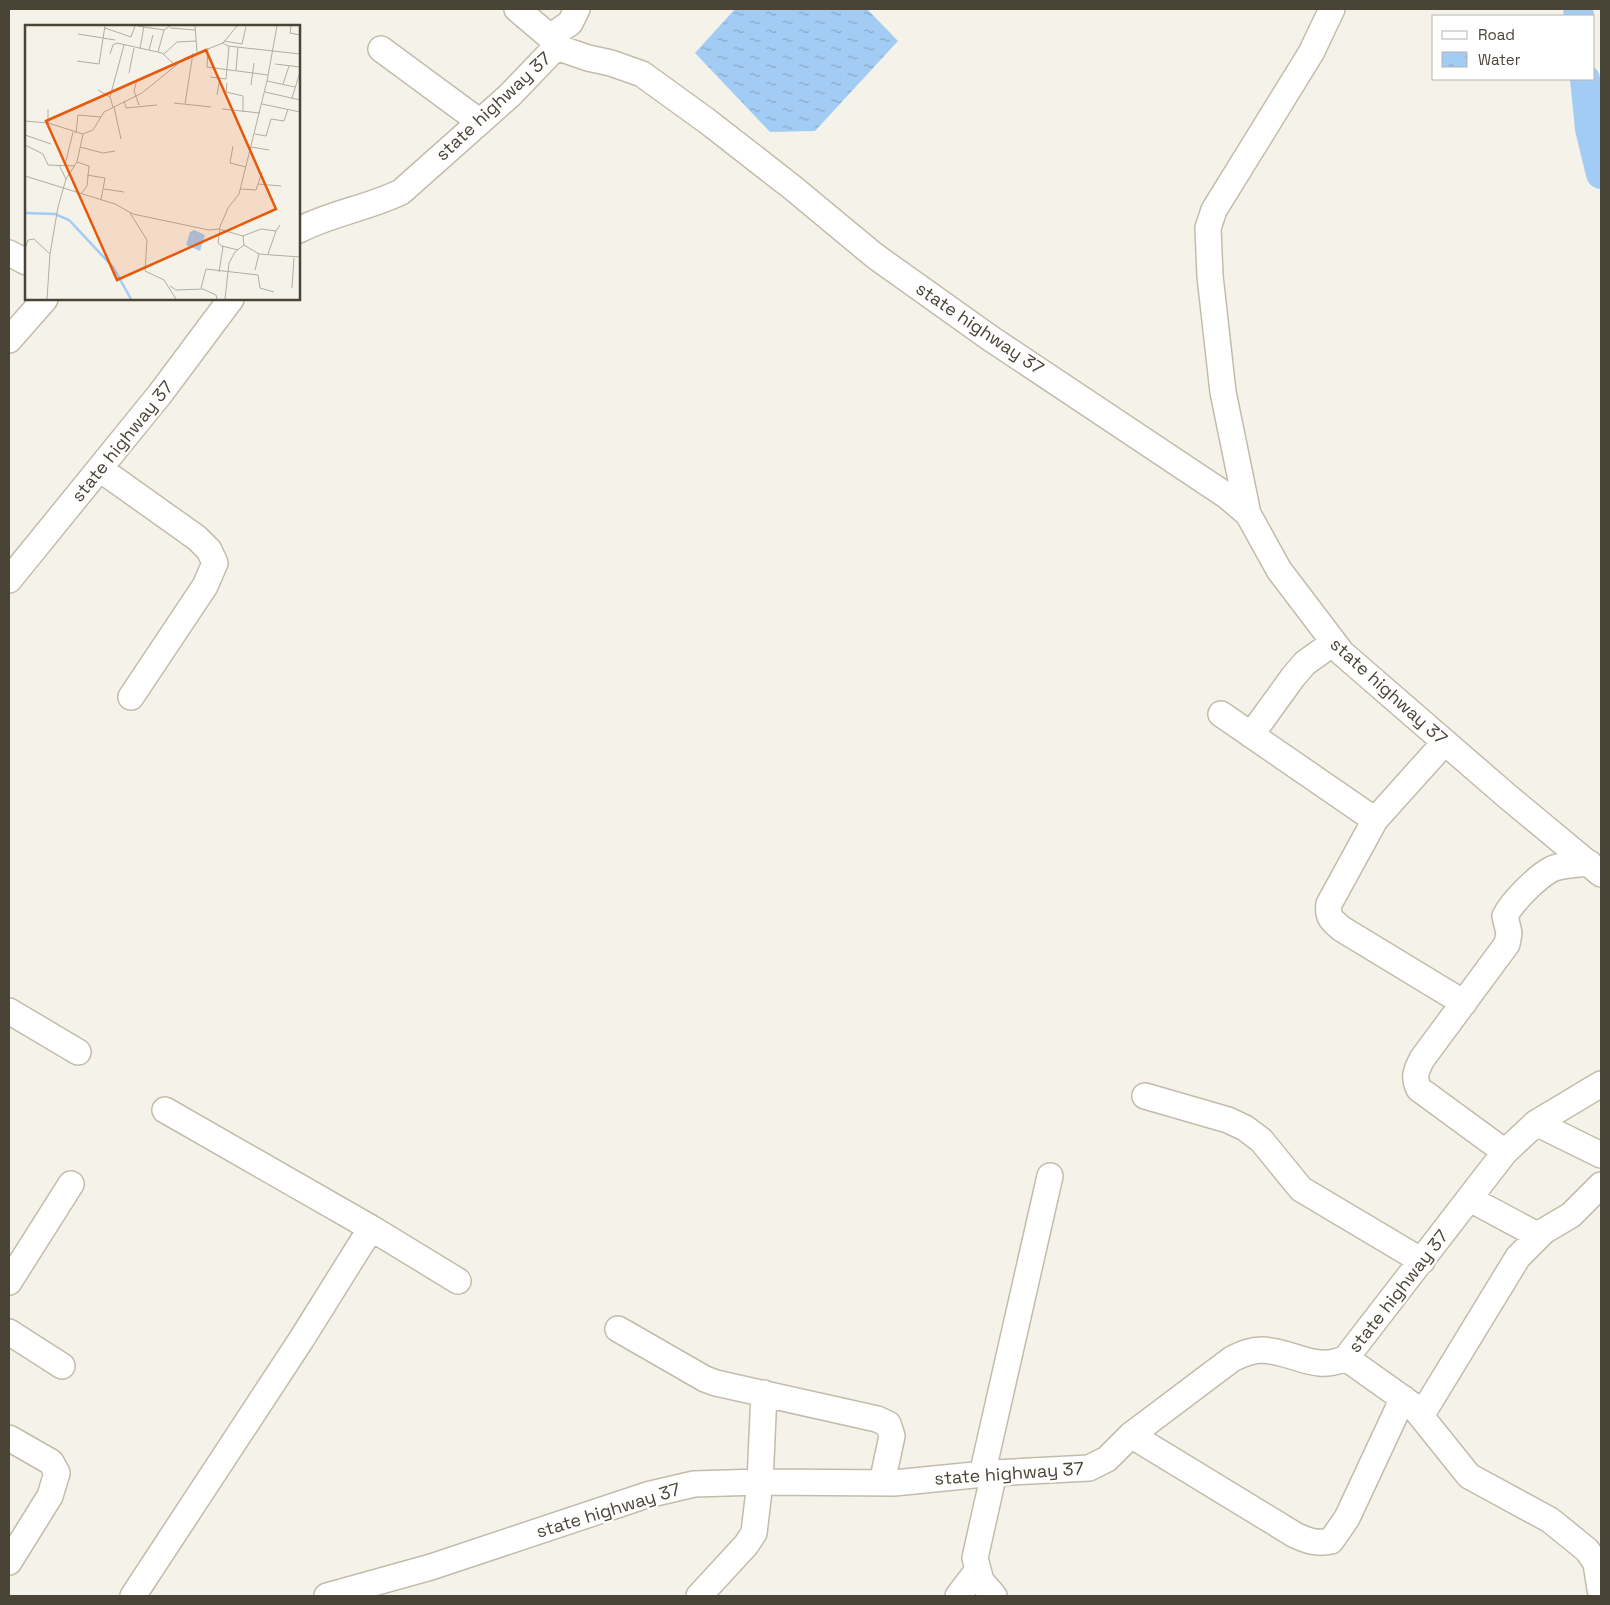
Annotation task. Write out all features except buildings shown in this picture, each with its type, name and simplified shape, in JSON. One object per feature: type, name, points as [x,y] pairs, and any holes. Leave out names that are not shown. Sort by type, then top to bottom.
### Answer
[{"type":"street","points":[[517,9],[553,42],[570,23],[577,9]]},
{"type":"street","points":[[1248,514],[1224,392],[1210,276],[1208,228],[1214,210],[1311,54],[1332,9]]},
{"type":"street","name":"state highway 37","points":[[300,229],[322,218],[381,202],[401,192],[510,95],[553,42],[588,58],[611,63],[642,74],[707,121],[793,188],[875,256],[990,338],[1227,496],[1248,514],[1279,570],[1333,643],[1445,742],[1595,869]]},
{"type":"street","points":[[381,49],[480,122]]},
{"type":"street","points":[[9,253],[25,261]]},
{"type":"street","points":[[9,340],[44,300]]},
{"type":"street","name":"state highway 37","points":[[9,580],[100,469],[223,301]]},
{"type":"street","points":[[100,469],[197,538],[209,550],[215,563],[205,586],[131,696]]},
{"type":"street","points":[[1251,735],[1305,663],[1333,643]]},
{"type":"street","points":[[1221,714],[1374,820]]},
{"type":"street","points":[[1445,742],[1374,820],[1329,904],[1328,912],[1331,921],[1464,1003]]},
{"type":"street","points":[[1505,1152],[1419,1089],[1414,1081],[1415,1071],[1507,944],[1509,933],[1505,916],[1510,906],[1550,870],[1595,869]]},
{"type":"street","points":[[9,1011],[78,1052]]},
{"type":"street","name":"state highway 37","points":[[327,1596],[431,1567],[647,1495],[694,1484],[760,1482],[882,1483],[1089,1468],[1106,1459],[1131,1435],[1232,1359],[1247,1352],[1260,1350],[1276,1352],[1320,1364],[1333,1364],[1346,1358],[1505,1152],[1536,1123],[1601,1084]]},
{"type":"street","points":[[1145,1096],[1228,1120],[1246,1128],[1261,1140],[1301,1189],[1422,1261]]},
{"type":"street","points":[[165,1110],[372,1228],[458,1281]]},
{"type":"street","points":[[1536,1123],[1601,1155]]},
{"type":"street","points":[[994,1596],[981,1581],[975,1558],[988,1474],[1050,1176]]},
{"type":"street","points":[[9,1282],[71,1184]]},
{"type":"street","points":[[1421,1416],[1518,1257],[1539,1236],[1571,1216],[1601,1185]]},
{"type":"street","points":[[1470,1199],[1539,1236]]},
{"type":"street","points":[[134,1596],[372,1228]]},
{"type":"street","points":[[618,1329],[705,1379],[877,1419],[888,1424],[892,1436],[882,1483]]},
{"type":"street","points":[[9,1332],[62,1366]]},
{"type":"street","points":[[1346,1358],[1403,1398],[1421,1416],[1468,1476],[1550,1520],[1587,1550],[1596,1562],[1596,1591]]},
{"type":"street","points":[[699,1596],[754,1533],[760,1482],[764,1393]]},
{"type":"street","points":[[1131,1435],[1295,1534],[1310,1542],[1321,1543],[1331,1541],[1347,1518],[1403,1398]]},
{"type":"street","points":[[9,1438],[51,1462],[57,1473],[50,1496],[9,1562]]},
{"type":"street","points":[[958,1596],[977,1570]]},
{"type":"water","points":[[735,9],[867,9],[898,41],[815,131],[770,132],[695,53]]},
{"type":"waterway","points":[[1578,9],[1579,15]]},
{"type":"waterway","points":[[1585,80],[1590,129],[1601,174]]}]
